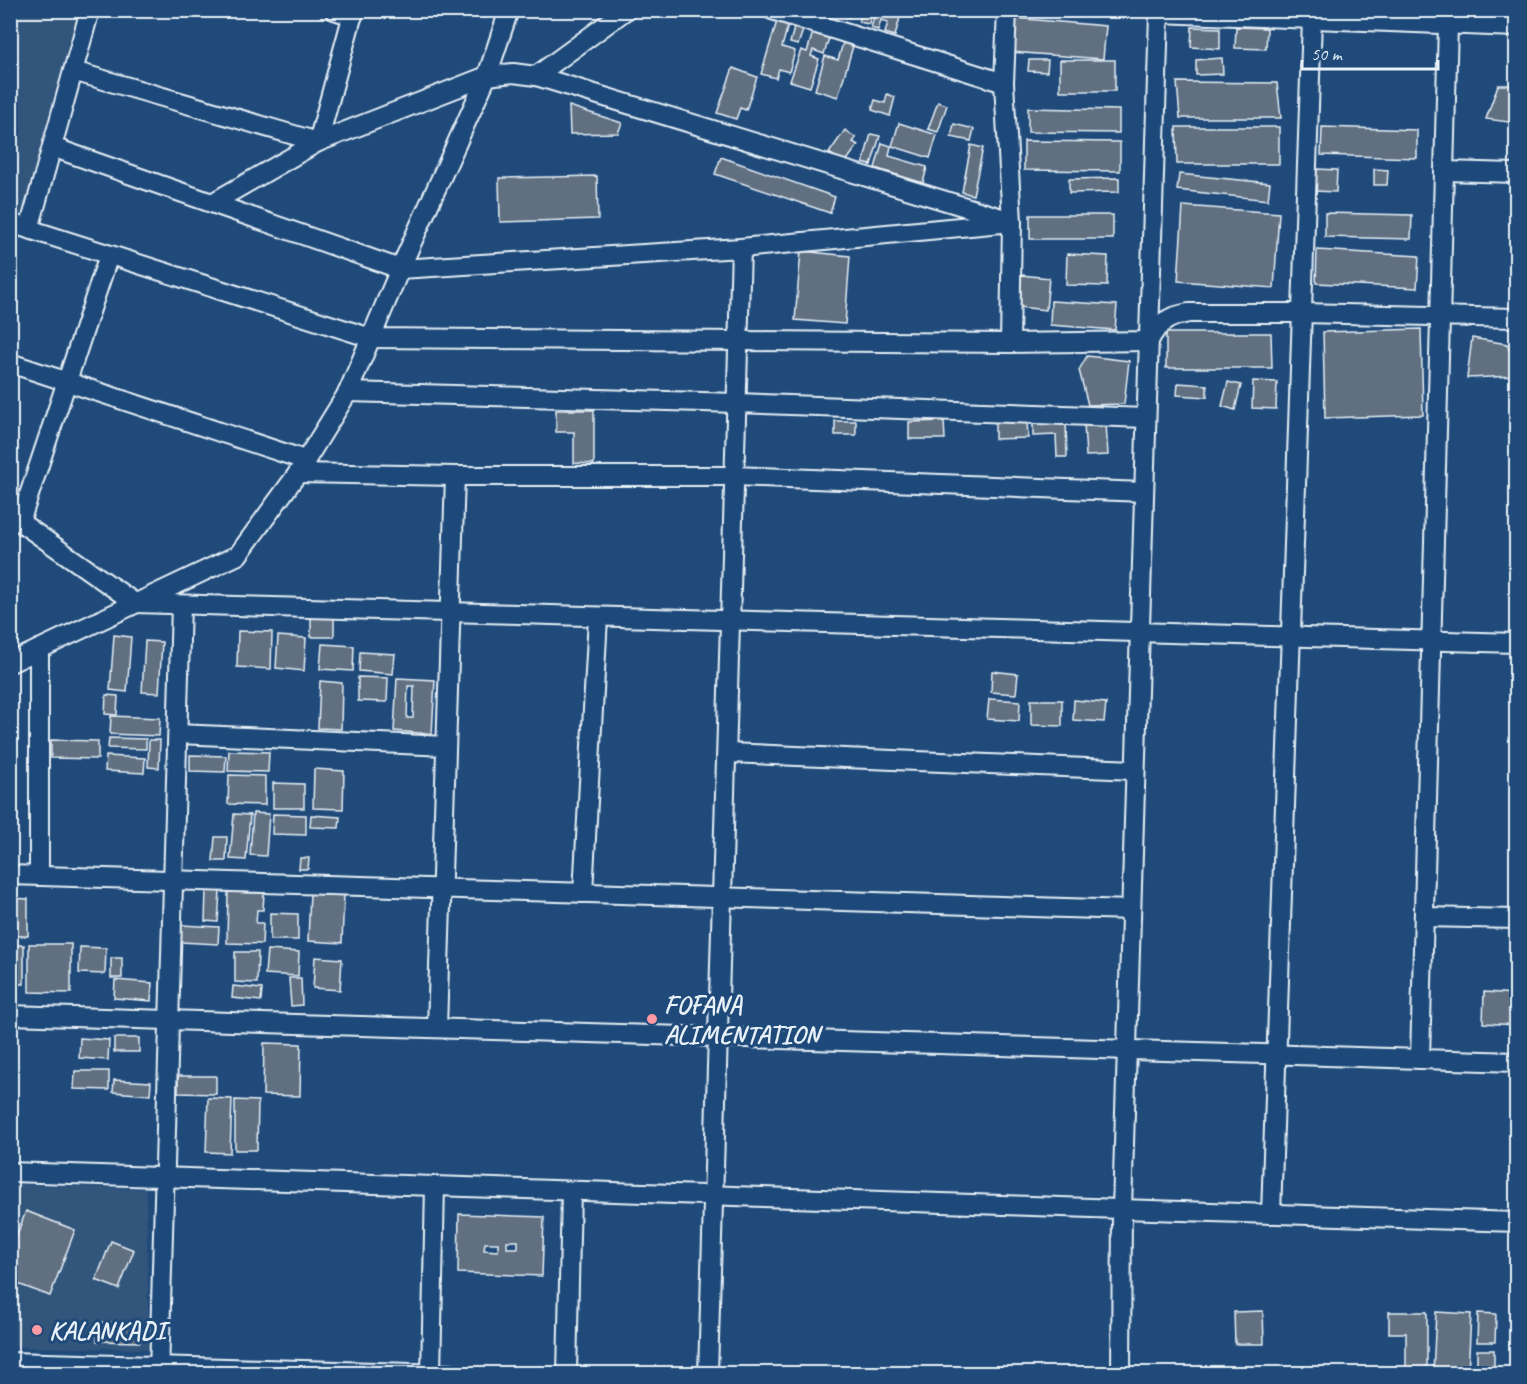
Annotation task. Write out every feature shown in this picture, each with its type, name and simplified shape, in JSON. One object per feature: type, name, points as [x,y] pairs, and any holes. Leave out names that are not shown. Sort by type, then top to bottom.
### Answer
[{"type":"street","points":[[29,229],[90,10]]},
{"type":"street","points":[[318,142],[354,13],[334,10]]},
{"type":"street","points":[[10,663],[238,555],[301,466],[348,392],[400,269],[487,76],[509,10]]},
{"type":"street","points":[[536,76],[626,10]]},
{"type":"street","points":[[772,10],[1004,83]]},
{"type":"street","points":[[1007,10],[1004,83],[1012,222],[1010,342]]},
{"type":"street","points":[[1122,1374],[1122,1209],[1126,1049],[1159,13],[1516,27]]},
{"type":"street","points":[[1271,1214],[1312,19]]},
{"type":"street","points":[[1420,1059],[1448,24]]},
{"type":"street","points":[[73,71],[318,142]]},
{"type":"street","points":[[212,203],[318,142],[487,76],[513,73],[536,76],[1012,222]]},
{"type":"street","points":[[52,147],[400,269],[741,248],[1012,222]]},
{"type":"street","points":[[1444,171],[1516,173]]},
{"type":"street","points":[[10,223],[371,338],[1149,341]]},
{"type":"street","points":[[708,1374],[741,248]]},
{"type":"street","points":[[109,255],[67,382],[15,520],[135,603],[1516,643]]},
{"type":"street","points":[[1149,341],[1154,331],[1172,316],[1190,313],[1516,318]]},
{"type":"street","points":[[10,363],[301,466],[455,476],[735,476],[1144,492]]},
{"type":"street","points":[[348,392],[737,402],[1146,418]]},
{"type":"street","points":[[437,1028],[455,476]]},
{"type":"street","points":[[159,1370],[181,605]]},
{"type":"street","points":[[583,893],[598,617]]},
{"type":"street","points":[[39,649],[39,876]]},
{"type":"street","points":[[178,734],[446,746]]},
{"type":"street","points":[[727,753],[1135,770]]},
{"type":"street","points":[[10,875],[1131,910]]},
{"type":"street","points":[[1424,917],[1516,919]]},
{"type":"street","points":[[10,1014],[1516,1062]]},
{"type":"street","points":[[10,1172],[1516,1222]]},
{"type":"street","points":[[430,1373],[435,1186]]},
{"type":"street","points":[[567,1374],[571,1191]]},
{"type":"street","points":[[10,1362],[159,1370],[450,1374]]},
{"type":"shaded area","points":[[10,11],[78,11],[22,213],[11,209]]},
{"type":"shaded area","points":[[11,1184],[146,1189],[149,1349],[11,1347]]},
{"type":"building","points":[[843,10],[851,10],[849,17],[841,15]]},
{"type":"building","points":[[854,10],[872,10],[869,24],[859,22],[861,12]]},
{"type":"building","points":[[876,10],[902,10],[895,36],[885,33],[888,22],[881,20],[878,30],[871,28]]},
{"type":"building","points":[[1052,10],[1115,10],[1115,13],[1052,14]]},
{"type":"building","points":[[1014,18],[1106,26],[1103,59],[1011,52]]},
{"type":"building","points":[[777,21],[788,25],[782,47],[795,51],[789,72],[779,69],[776,78],[761,74]]},
{"type":"building","points":[[1192,27],[1220,28],[1220,49],[1191,47]]},
{"type":"building","points":[[1236,27],[1267,28],[1266,49],[1235,48]]},
{"type":"building","points":[[794,28],[803,30],[798,45],[790,43]]},
{"type":"building","points":[[813,32],[829,38],[824,54],[813,50],[811,56],[819,59],[810,87],[790,81],[801,50],[807,52]]},
{"type":"building","points":[[843,43],[853,46],[838,97],[815,90],[825,56],[838,60]]},
{"type":"building","points":[[1222,58],[1223,74],[1196,75],[1196,60]]},
{"type":"building","points":[[1029,60],[1048,60],[1047,72],[1028,71]]},
{"type":"building","points":[[1060,60],[1115,60],[1115,91],[1060,91]]},
{"type":"building","points":[[733,68],[757,77],[746,110],[740,108],[736,119],[717,113]]},
{"type":"building","points":[[1177,82],[1277,83],[1281,118],[1180,118]]},
{"type":"building","points":[[1498,85],[1516,85],[1516,123],[1486,119]]},
{"type":"building","points":[[887,94],[895,97],[890,116],[872,110],[875,100],[885,103]]},
{"type":"building","points":[[938,102],[947,105],[938,132],[928,129]]},
{"type":"building","points":[[569,106],[622,123],[618,133],[570,134]]},
{"type":"building","points":[[1028,108],[1119,110],[1119,133],[1028,132]]},
{"type":"building","points":[[899,123],[937,135],[930,158],[892,146]]},
{"type":"building","points":[[954,124],[974,129],[971,141],[951,137]]},
{"type":"building","points":[[1176,127],[1279,127],[1279,164],[1177,164]]},
{"type":"building","points":[[1322,127],[1417,130],[1417,158],[1321,155]]},
{"type":"building","points":[[845,130],[856,138],[853,142],[858,145],[845,163],[829,153]]},
{"type":"building","points":[[871,134],[880,136],[871,165],[863,163]]},
{"type":"building","points":[[1024,141],[1120,142],[1120,171],[1024,170]]},
{"type":"building","points":[[882,143],[891,146],[889,156],[927,167],[923,183],[875,168]]},
{"type":"building","points":[[971,145],[983,148],[973,195],[962,192]]},
{"type":"building","points":[[721,157],[835,197],[830,213],[715,174]]},
{"type":"building","points":[[1317,169],[1337,170],[1336,192],[1315,191]]},
{"type":"building","points":[[1374,169],[1388,170],[1387,185],[1374,185]]},
{"type":"building","points":[[1179,174],[1270,183],[1268,200],[1177,190]]},
{"type":"building","points":[[597,176],[598,219],[500,222],[499,178]]},
{"type":"building","points":[[1119,178],[1119,192],[1069,193],[1069,179]]},
{"type":"building","points":[[1183,206],[1279,213],[1274,288],[1178,281]]},
{"type":"building","points":[[1325,213],[1412,215],[1411,239],[1325,237]]},
{"type":"building","points":[[1030,215],[1113,215],[1113,239],[1030,239]]},
{"type":"building","points":[[1317,250],[1419,256],[1417,288],[1316,283]]},
{"type":"building","points":[[801,251],[850,256],[845,324],[795,320]]},
{"type":"building","points":[[1067,254],[1108,256],[1107,286],[1066,285]]},
{"type":"building","points":[[1021,275],[1049,278],[1046,310],[1019,307]]},
{"type":"building","points":[[1051,301],[1117,305],[1115,330],[1050,325]]},
{"type":"building","points":[[1421,329],[1423,415],[1325,418],[1323,332]]},
{"type":"building","points":[[1166,333],[1271,333],[1272,368],[1166,368]]},
{"type":"building","points":[[1472,338],[1507,344],[1516,367],[1516,376],[1467,378]]},
{"type":"building","points":[[1087,356],[1129,361],[1124,404],[1088,405],[1079,370]]},
{"type":"building","points":[[1253,381],[1277,382],[1276,409],[1252,408]]},
{"type":"building","points":[[1228,382],[1241,385],[1235,410],[1222,406]]},
{"type":"building","points":[[1178,383],[1207,385],[1207,397],[1177,395]]},
{"type":"building","points":[[556,410],[594,410],[594,464],[574,463],[574,432],[556,432]]},
{"type":"building","points":[[835,421],[856,421],[856,435],[835,435]]},
{"type":"building","points":[[944,421],[945,439],[909,439],[909,422]]},
{"type":"building","points":[[1027,421],[1028,438],[995,439],[995,422]]},
{"type":"building","points":[[1066,422],[1067,457],[1057,457],[1056,435],[1033,436],[1033,423]]},
{"type":"building","points":[[1106,423],[1108,455],[1086,456],[1084,424]]},
{"type":"building","points":[[311,613],[334,614],[334,637],[311,637]]},
{"type":"building","points":[[238,631],[272,632],[271,669],[237,667]]},
{"type":"building","points":[[114,635],[131,637],[127,692],[110,690]]},
{"type":"building","points":[[278,636],[306,638],[304,671],[276,668]]},
{"type":"building","points":[[145,641],[162,642],[159,693],[142,692]]},
{"type":"building","points":[[322,644],[354,646],[353,671],[320,669]]},
{"type":"building","points":[[360,652],[395,654],[393,674],[359,671]]},
{"type":"building","points":[[992,671],[1018,674],[1016,694],[991,692]]},
{"type":"building","points":[[358,677],[388,678],[387,702],[358,701]]},
{"type":"building","points":[[397,678],[435,680],[432,734],[394,731]],"holes":[[[408,686],[414,686],[413,718],[407,718]]]},
{"type":"building","points":[[320,681],[342,683],[341,729],[318,728]]},
{"type":"building","points":[[106,695],[118,696],[117,715],[105,714]]},
{"type":"building","points":[[989,699],[1020,701],[1019,721],[987,719]]},
{"type":"building","points":[[1031,700],[1062,700],[1062,726],[1031,725]]},
{"type":"building","points":[[1074,700],[1106,703],[1104,722],[1073,720]]},
{"type":"building","points":[[111,716],[160,718],[159,736],[110,734]]},
{"type":"building","points":[[109,738],[146,739],[146,749],[108,748]]},
{"type":"building","points":[[51,740],[98,741],[98,759],[51,758]]},
{"type":"building","points":[[149,740],[160,740],[159,768],[148,767]]},
{"type":"building","points":[[229,751],[269,752],[268,772],[228,771]]},
{"type":"building","points":[[190,755],[226,756],[225,772],[190,771]]},
{"type":"building","points":[[106,756],[145,758],[144,773],[105,771]]},
{"type":"building","points":[[314,769],[344,771],[343,809],[313,808]]},
{"type":"building","points":[[229,775],[265,776],[265,805],[228,804]]},
{"type":"building","points":[[273,783],[304,784],[304,808],[273,808]]},
{"type":"building","points":[[253,813],[269,814],[266,856],[250,855]]},
{"type":"building","points":[[234,814],[250,815],[246,860],[230,859]]},
{"type":"building","points":[[273,814],[306,815],[306,835],[272,834]]},
{"type":"building","points":[[311,815],[340,817],[339,828],[310,827]]},
{"type":"building","points":[[215,837],[227,837],[226,861],[213,861]]},
{"type":"building","points":[[300,858],[309,858],[308,869],[299,869]]},
{"type":"building","points":[[206,890],[220,891],[218,922],[205,921]]},
{"type":"building","points":[[228,892],[264,893],[263,910],[257,910],[256,923],[263,923],[262,944],[227,943]]},
{"type":"building","points":[[310,892],[344,894],[342,943],[308,941]]},
{"type":"building","points":[[10,898],[28,899],[28,936],[10,936]]},
{"type":"building","points":[[270,913],[298,914],[298,940],[270,940]]},
{"type":"building","points":[[181,925],[219,927],[218,944],[180,942]]},
{"type":"building","points":[[29,944],[71,944],[71,993],[29,992]]},
{"type":"building","points":[[10,945],[24,945],[24,984],[10,984]]},
{"type":"building","points":[[80,947],[106,948],[105,974],[79,973]]},
{"type":"building","points":[[267,950],[299,952],[298,976],[265,974]]},
{"type":"building","points":[[235,952],[258,952],[257,983],[235,982]]},
{"type":"building","points":[[315,957],[342,959],[340,990],[313,988]]},
{"type":"building","points":[[111,958],[122,958],[122,978],[111,978]]},
{"type":"building","points":[[289,978],[301,978],[302,1005],[291,1006]]},
{"type":"building","points":[[115,980],[152,983],[151,1001],[114,998]]},
{"type":"building","points":[[233,986],[262,989],[261,1001],[232,998]]},
{"type":"building","points":[[1484,992],[1516,994],[1516,1025],[1483,1023]]},
{"type":"building","points":[[80,1038],[109,1040],[108,1060],[79,1058]]},
{"type":"building","points":[[114,1038],[139,1038],[139,1052],[114,1052]]},
{"type":"building","points":[[264,1043],[301,1044],[300,1096],[263,1095]]},
{"type":"building","points":[[75,1071],[109,1071],[109,1090],[74,1089]]},
{"type":"building","points":[[178,1076],[216,1076],[216,1094],[178,1093]]},
{"type":"building","points":[[114,1080],[151,1082],[150,1095],[113,1092]]},
{"type":"building","points":[[208,1098],[232,1099],[230,1153],[206,1152]]},
{"type":"building","points":[[235,1100],[258,1101],[257,1150],[235,1150]]},
{"type":"building","points":[[26,1211],[75,1230],[50,1296],[10,1281],[10,1253]]},
{"type":"building","points":[[459,1214],[544,1217],[542,1276],[458,1273]],"holes":[[[507,1241],[518,1241],[518,1248],[507,1248]],[[485,1243],[498,1243],[498,1251],[484,1250]]]},
{"type":"building","points":[[111,1241],[134,1250],[119,1289],[96,1280]]},
{"type":"building","points":[[1263,1311],[1264,1344],[1235,1344],[1234,1312]]},
{"type":"building","points":[[1389,1312],[1427,1312],[1427,1374],[1389,1374],[1390,1368],[1406,1368],[1406,1333],[1389,1333]]},
{"type":"building","points":[[1436,1312],[1471,1314],[1468,1374],[1433,1374]]},
{"type":"building","points":[[1478,1313],[1496,1314],[1495,1342],[1477,1342]]},
{"type":"building","points":[[97,1322],[141,1324],[140,1342],[97,1341]]},
{"type":"building","points":[[1477,1350],[1494,1350],[1494,1372],[1477,1372]]},
{"type":"place","name":"FOFANA ALIMENTATION","points":[[652,1019]]},
{"type":"place","name":"KALANKADI","points":[[37,1330]]}]
